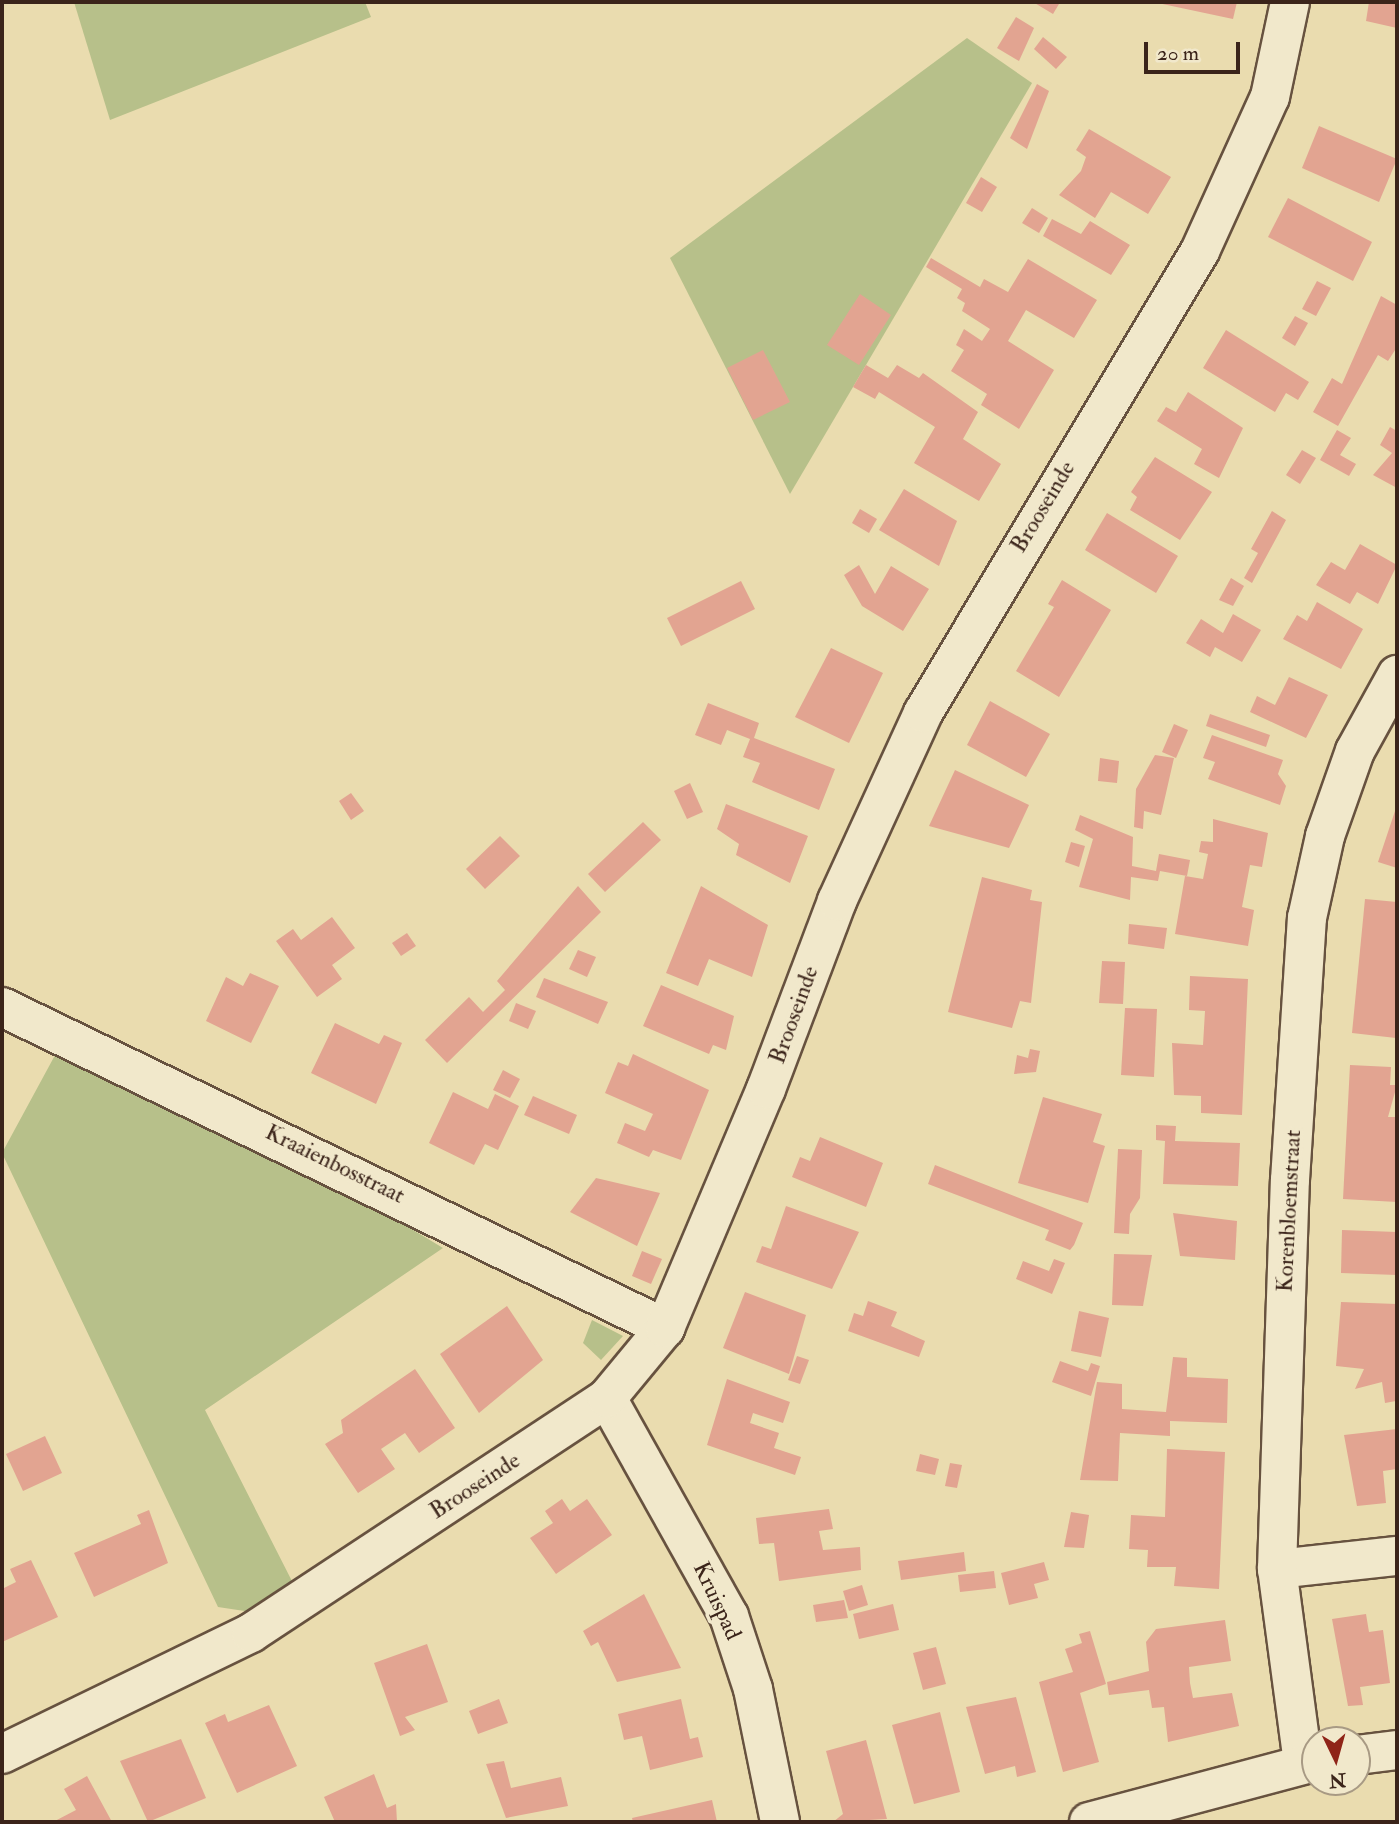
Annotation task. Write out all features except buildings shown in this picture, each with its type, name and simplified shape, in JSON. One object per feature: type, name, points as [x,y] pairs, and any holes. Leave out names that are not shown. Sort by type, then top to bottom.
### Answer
[{"type":"street","name":"Brooseinde","points":[[2,1754],[251,1633],[607,1398],[664,1328],[766,1089],[836,901],[923,713],[1200,251],[1270,97],[1290,2]]},
{"type":"street","name":"Korenbloemstraat","points":[[1303,1726],[1277,1569],[1290,1180],[1307,918],[1325,836],[1355,751],[1397,675]]},
{"type":"street","name":"Kraaienbosstraat","points":[[2,1007],[664,1328]]},
{"type":"street","name":"Kruispad","points":[[607,1398],[729,1616],[753,1689],[780,1822]]},
{"type":"street","points":[[1277,1569],[1397,1556]]},
{"type":"street","points":[[1371,1753],[1397,1750]]},
{"type":"street","points":[[1088,1822],[1301,1764]]},
{"type":"green space","points":[[74,2],[365,2],[371,17],[110,120]]},
{"type":"green space","points":[[967,38],[1032,83],[790,494],[670,258]]},
{"type":"green space","points":[[60,1046],[262,1139],[443,1248],[205,1410],[296,1589],[257,1613],[218,1607],[2,1153]]},
{"type":"green space","points":[[592,1320],[623,1336],[601,1360],[583,1343]]}]
